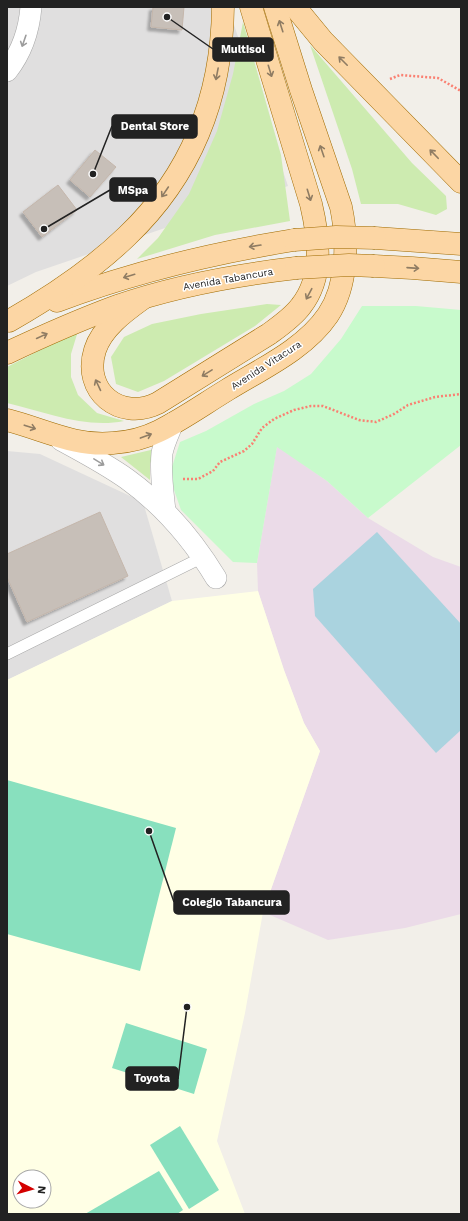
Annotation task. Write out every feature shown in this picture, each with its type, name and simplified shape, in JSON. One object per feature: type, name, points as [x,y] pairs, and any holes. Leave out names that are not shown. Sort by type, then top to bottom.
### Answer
[{"type":"main road","points":[[8,322],[66,286],[97,262],[127,236],[162,196],[190,153],[209,107],[218,67],[223,7]]},
{"type":"main road","points":[[142,299],[123,313],[103,336],[96,347],[93,361],[95,380],[104,396],[116,405],[129,409],[144,408],[158,403],[281,326],[301,307],[313,286],[317,272],[318,257],[314,216],[251,7]]},
{"type":"main road","name":"Avenida Vitacura","points":[[7,420],[72,441],[92,444],[112,443],[144,437],[173,423],[287,353],[310,336],[329,314],[343,277],[346,257],[345,223],[275,7]]},
{"type":"main road","points":[[295,7],[322,41],[461,182]]},
{"type":"main road","points":[[8,322],[58,300],[158,267],[250,247],[294,240],[336,237],[461,244]]},
{"type":"main road","name":"Avenida Tabancura","points":[[7,353],[71,324],[142,299],[219,279],[296,268],[349,265],[461,272]]},
{"type":"street","points":[[7,71],[22,48],[28,29],[31,7]]},
{"type":"street","points":[[165,511],[162,480],[162,453],[173,423]]},
{"type":"street","points":[[53,435],[127,479],[165,511],[203,557],[216,578]]},
{"type":"lane","points":[[7,654],[203,557]]},
{"type":"path","points":[[370,89],[400,74],[438,78],[461,91]]},
{"type":"path","points":[[162,480],[198,478],[213,471],[220,462],[244,451],[252,444],[262,428],[274,419],[294,410],[311,406],[323,406],[359,420],[376,422],[394,414],[408,405],[435,397],[461,394]]},
{"type":"shaded area","points":[[7,7],[228,7],[288,186],[36,272],[7,286]]},
{"type":"shaded area","points":[[277,446],[327,481],[368,518],[433,557],[461,567],[461,914],[405,928],[328,940],[263,912],[320,751],[304,723],[284,670],[258,591],[257,563]]},
{"type":"shaded area","points":[[7,451],[40,454],[143,502],[172,601],[7,680]]},
{"type":"shaded area","points":[[258,591],[284,670],[304,723],[320,751],[263,912],[245,1013],[217,1141],[245,1214],[7,1214],[7,680],[172,601]]},
{"type":"green space","points":[[243,22],[281,155],[290,221],[215,235],[137,259],[158,238],[189,194],[217,131],[233,74]]},
{"type":"green space","points":[[310,45],[412,163],[446,196],[447,209],[436,215],[398,204],[361,204],[352,169]]},
{"type":"green space","points":[[267,304],[281,305],[255,326],[164,381],[138,392],[116,384],[111,357],[124,337],[152,324],[201,314]]},
{"type":"green space","points":[[362,306],[416,306],[461,310],[461,445],[368,518],[327,481],[277,447],[257,563],[233,562],[181,510],[174,490],[171,470],[180,442],[206,431],[254,404],[284,391],[311,374],[341,339]]},
{"type":"green space","points":[[78,331],[71,354],[71,377],[78,395],[97,413],[124,421],[95,423],[80,421],[7,403],[7,367]]},
{"type":"green space","points":[[155,449],[150,464],[150,480],[121,457]]},
{"type":"green space","points":[[7,780],[176,828],[140,971],[7,934]]},
{"type":"green space","points":[[126,1023],[207,1049],[194,1094],[112,1068]]},
{"type":"green space","points":[[180,1126],[219,1190],[189,1209],[150,1145]]},
{"type":"green space","points":[[159,1171],[183,1210],[177,1214],[85,1214]]},
{"type":"water","points":[[377,532],[461,624],[461,730],[436,753],[315,616],[313,589]]},
{"type":"building","points":[[153,7],[184,7],[182,30],[151,27]]},
{"type":"building","points":[[95,150],[116,167],[90,197],[70,180]]},
{"type":"building","points":[[58,185],[77,210],[42,237],[23,212]]},
{"type":"building","points":[[100,512],[128,576],[27,622],[7,577],[7,554]]},
{"type":"place","name":"Multisol","points":[[167,17]]},
{"type":"place","name":"Dental Store","points":[[93,174]]},
{"type":"place","name":"MSpa","points":[[44,229]]},
{"type":"place","name":"Colegio Tabancura","points":[[149,831]]},
{"type":"place","name":"Toyota","points":[[187,1007]]}]
